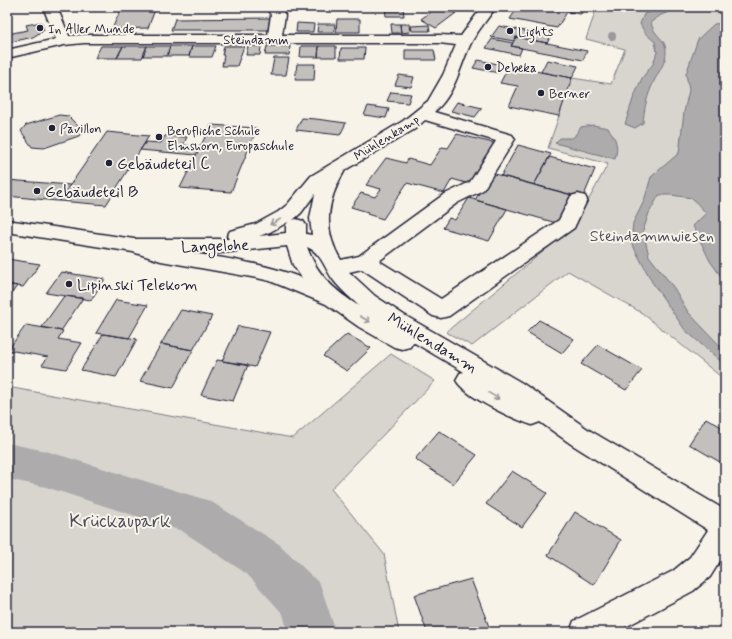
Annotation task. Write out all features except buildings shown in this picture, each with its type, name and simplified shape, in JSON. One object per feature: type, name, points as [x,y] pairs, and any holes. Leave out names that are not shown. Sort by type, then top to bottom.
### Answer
[{"type":"street","points":[[50,7],[64,41]]},
{"type":"street","points":[[273,7],[278,15],[274,39]]},
{"type":"street","points":[[465,41],[489,7]]},
{"type":"street","name":"Steindamm","points":[[7,54],[64,41],[84,39],[439,39],[465,41]]},
{"type":"street","name":"Mühlenkamp","points":[[185,252],[263,228],[285,216],[301,200],[317,180],[409,125],[424,114],[434,104],[443,90],[465,41]]},
{"type":"street","points":[[424,114],[506,139],[477,186],[450,199],[365,262],[441,310],[567,224],[578,200]]},
{"type":"street","name":"Mühlenkamp","points":[[315,248],[321,199],[326,186],[338,167]]},
{"type":"street","name":"Mühlenkamp","points":[[301,200],[296,229],[315,248]]},
{"type":"street","name":"Langelohe","points":[[7,226],[134,246],[161,254],[185,252],[252,258],[315,248],[365,262]]},
{"type":"street","name":"Mühlendamm","points":[[580,437],[503,402],[332,299],[304,267],[315,248],[367,301],[402,324],[514,390],[580,437],[725,525]]},
{"type":"street","name":"Langelohe","points":[[185,252],[271,275],[332,299]]},
{"type":"street","points":[[585,632],[683,581],[700,566],[725,528]]},
{"type":"green space","name":"Steindammwiesen","points":[[597,7],[725,7],[725,380],[642,313],[568,271],[472,346],[446,332],[575,225],[608,164],[548,148],[572,78],[611,84],[625,49],[586,39]]},
{"type":"green space","name":"Krückaupark","points":[[391,354],[435,381],[331,489],[384,554],[399,632],[7,632],[7,387],[293,438]]},
{"type":"shaded area","points":[[666,7],[681,7],[661,15],[651,22],[654,31],[664,43],[666,56],[649,92],[643,123],[635,128],[625,124],[642,78],[653,64],[657,52],[655,42],[645,33],[640,24],[644,14]]},
{"type":"shaded area","points":[[725,23],[725,282],[710,261],[693,226],[706,213],[692,198],[659,195],[649,213],[643,231],[649,256],[674,288],[688,312],[725,351],[725,365],[685,330],[652,282],[631,242],[633,223],[644,201],[651,177],[679,153],[684,112],[689,90],[686,74],[698,39],[714,24]]},
{"type":"shaded area","points":[[593,125],[608,128],[611,132],[617,146],[615,159],[555,143],[560,138],[573,138],[581,127]]},
{"type":"waterway","points":[[7,461],[46,469],[195,515],[263,559],[303,601],[312,632]]},
{"type":"place","name":"In Aller Munde","points":[[40,28]]},
{"type":"place","name":"Lights","points":[[510,31]]},
{"type":"place","name":"Debeka","points":[[488,67]]},
{"type":"place","name":"Berner","points":[[541,93]]},
{"type":"place","name":"Pavillon","points":[[52,128]]},
{"type":"place","name":"Berufliche Schule Elmshorn, Europaschule","points":[[159,137]]},
{"type":"place","name":"Gebäudeteil C","points":[[109,163]]},
{"type":"place","name":"Gebäudeteil B","points":[[37,191]]},
{"type":"place","name":"Lipinski Telekom","points":[[69,284]]}]
